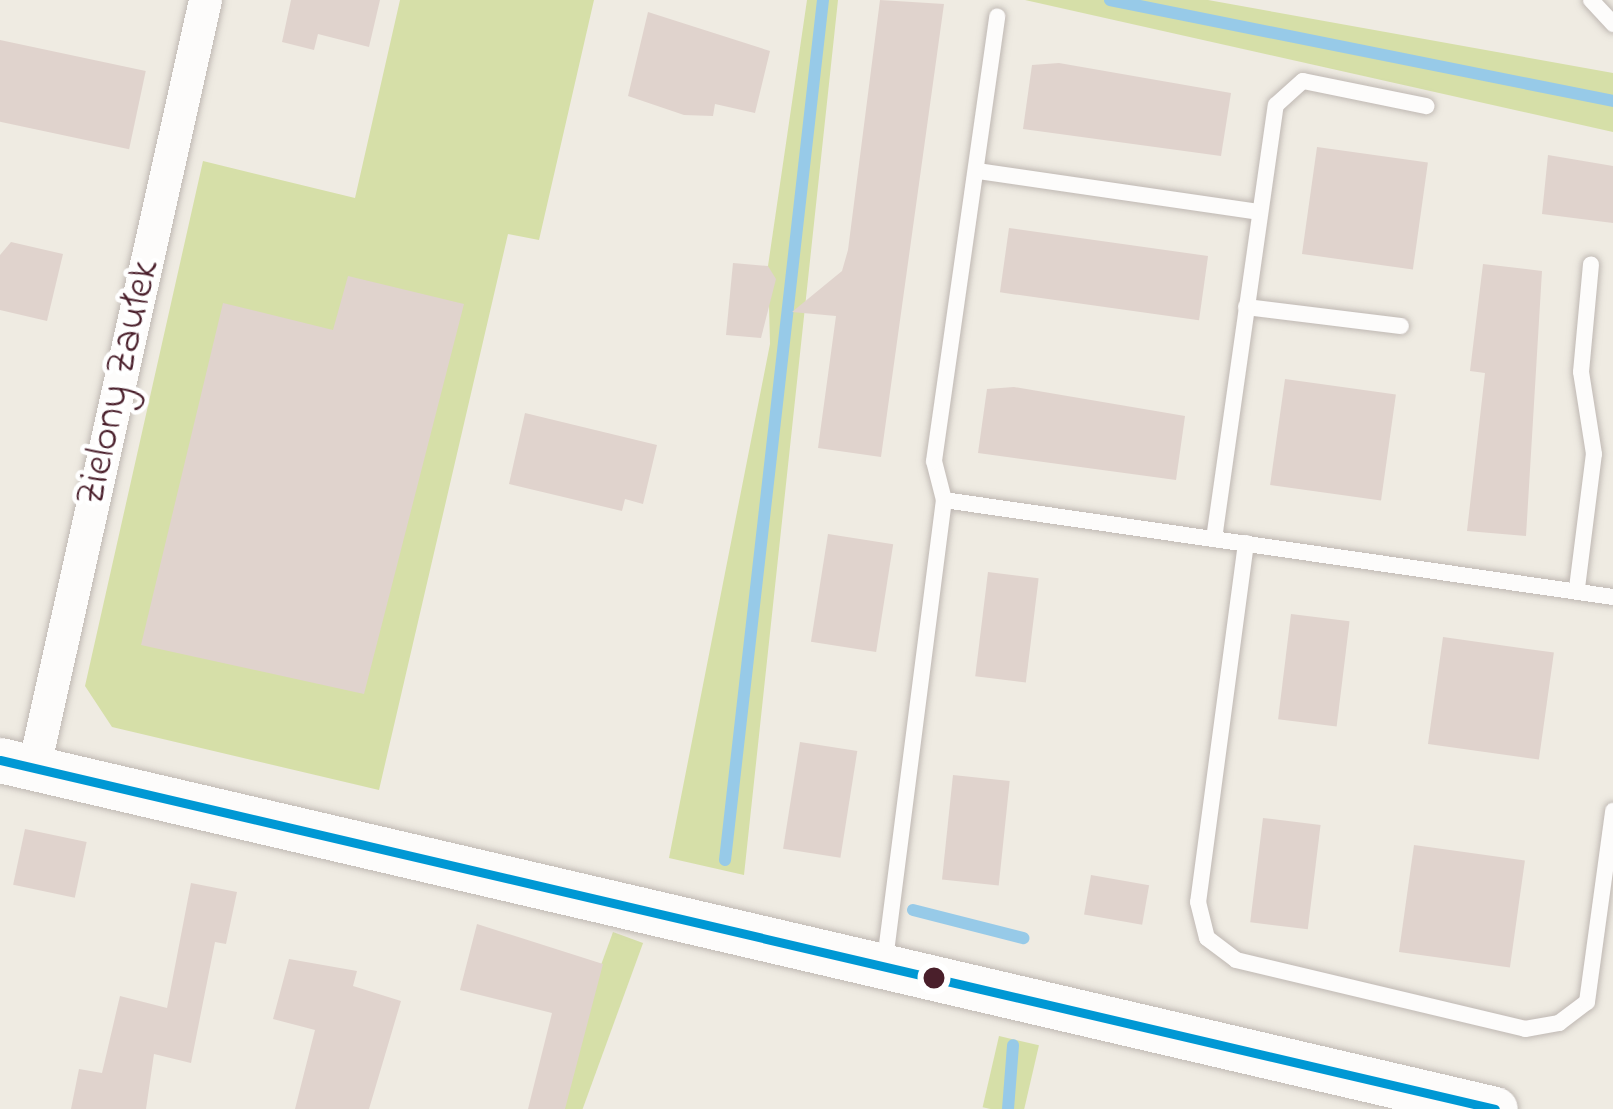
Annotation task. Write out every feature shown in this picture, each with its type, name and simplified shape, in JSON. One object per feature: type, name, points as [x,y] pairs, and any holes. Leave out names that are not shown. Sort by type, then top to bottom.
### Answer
[{"type":"street","name":"Zielony Zaułek","points":[[17,764],[205,0]]},
{"type":"street","points":[[17,764],[885,960],[1496,1109]]},
{"type":"lane","points":[[1591,0],[1613,24]]},
{"type":"lane","points":[[885,960],[944,500],[934,461],[997,16]]},
{"type":"lane","points":[[1214,538],[1259,212],[1285,88],[1303,81],[1426,106]]},
{"type":"lane","points":[[978,171],[1259,212]]},
{"type":"lane","points":[[1577,588],[1594,454],[1581,372],[1591,264]]},
{"type":"lane","points":[[1246,307],[1400,326]]},
{"type":"lane","points":[[944,500],[1577,588],[1613,597]]},
{"type":"lane","points":[[1246,543],[1198,902],[1207,938],[1236,960],[1525,1029],[1559,1023],[1587,1003],[1613,811]]},
{"type":"green space","points":[[400,0],[594,0],[539,240],[508,234],[379,790],[112,727],[85,686],[203,161],[355,198]]},
{"type":"green space","points":[[807,0],[838,0],[744,875],[669,858],[770,344],[768,266]]},
{"type":"green space","points":[[1025,0],[1208,0],[1613,73],[1613,132]]},
{"type":"green space","points":[[613,932],[643,943],[583,1109],[550,1104]]},
{"type":"green space","points":[[999,1036],[1039,1045],[1024,1109],[983,1107]]},
{"type":"building","points":[[291,0],[380,0],[369,47],[318,34],[314,50],[282,42]]},
{"type":"building","points":[[880,0],[944,4],[881,457],[818,448],[836,316],[792,312],[842,271],[848,250]]},
{"type":"building","points":[[648,12],[770,51],[755,113],[715,104],[713,116],[684,115],[628,96]]},
{"type":"building","points":[[0,40],[146,71],[129,149],[0,122]]},
{"type":"building","points":[[1059,63],[1231,93],[1221,156],[1023,129],[1032,65]]},
{"type":"building","points":[[1317,147],[1428,163],[1413,270],[1302,254]]},
{"type":"building","points":[[1548,155],[1613,166],[1613,223],[1542,214]]},
{"type":"building","points":[[1009,228],[1208,256],[1199,320],[1000,292]]},
{"type":"building","points":[[11,242],[63,254],[47,321],[0,310],[0,255]]},
{"type":"building","points":[[733,263],[768,266],[776,279],[761,338],[726,335]]},
{"type":"building","points":[[1483,264],[1542,271],[1526,536],[1467,531],[1485,373],[1470,371]]},
{"type":"building","points":[[348,276],[464,304],[364,694],[141,645],[223,303],[333,330]]},
{"type":"building","points":[[1285,379],[1396,395],[1381,501],[1270,485]]},
{"type":"building","points":[[1014,387],[1185,416],[1176,480],[978,453],[987,389]]},
{"type":"building","points":[[525,413],[657,445],[643,504],[625,499],[622,511],[509,484]]},
{"type":"building","points":[[828,534],[893,544],[876,652],[811,642]]},
{"type":"building","points":[[988,572],[1039,578],[1026,682],[975,676]]},
{"type":"building","points":[[1291,614],[1350,621],[1337,726],[1278,719]]},
{"type":"building","points":[[1443,637],[1554,653],[1539,760],[1428,744]]},
{"type":"building","points":[[800,742],[857,751],[840,858],[783,849]]},
{"type":"building","points":[[953,775],[1010,781],[999,885],[942,879]]},
{"type":"building","points":[[1263,818],[1321,825],[1308,929],[1250,922]]},
{"type":"building","points":[[25,829],[87,842],[75,898],[13,885]]},
{"type":"building","points":[[1414,845],[1525,861],[1510,968],[1399,952]]},
{"type":"building","points":[[1091,875],[1149,885],[1142,925],[1084,914]]},
{"type":"building","points":[[191,883],[237,892],[226,944],[215,942],[191,1063],[154,1054],[146,1109],[71,1109],[79,1069],[102,1073],[120,996],[167,1008]]},
{"type":"building","points":[[477,924],[603,964],[565,1109],[528,1109],[552,1013],[460,990]]},
{"type":"building","points":[[289,959],[357,971],[353,986],[401,1001],[369,1109],[295,1109],[315,1030],[273,1019]]},
{"type":"waterway","points":[[725,860],[823,0]]},
{"type":"waterway","points":[[1110,0],[1613,101]]},
{"type":"waterway","points":[[913,910],[1023,938]]},
{"type":"waterway","points":[[1008,1109],[1013,1045]]},
{"type":"transit line","points":[[0,760],[1495,1109]]}]
